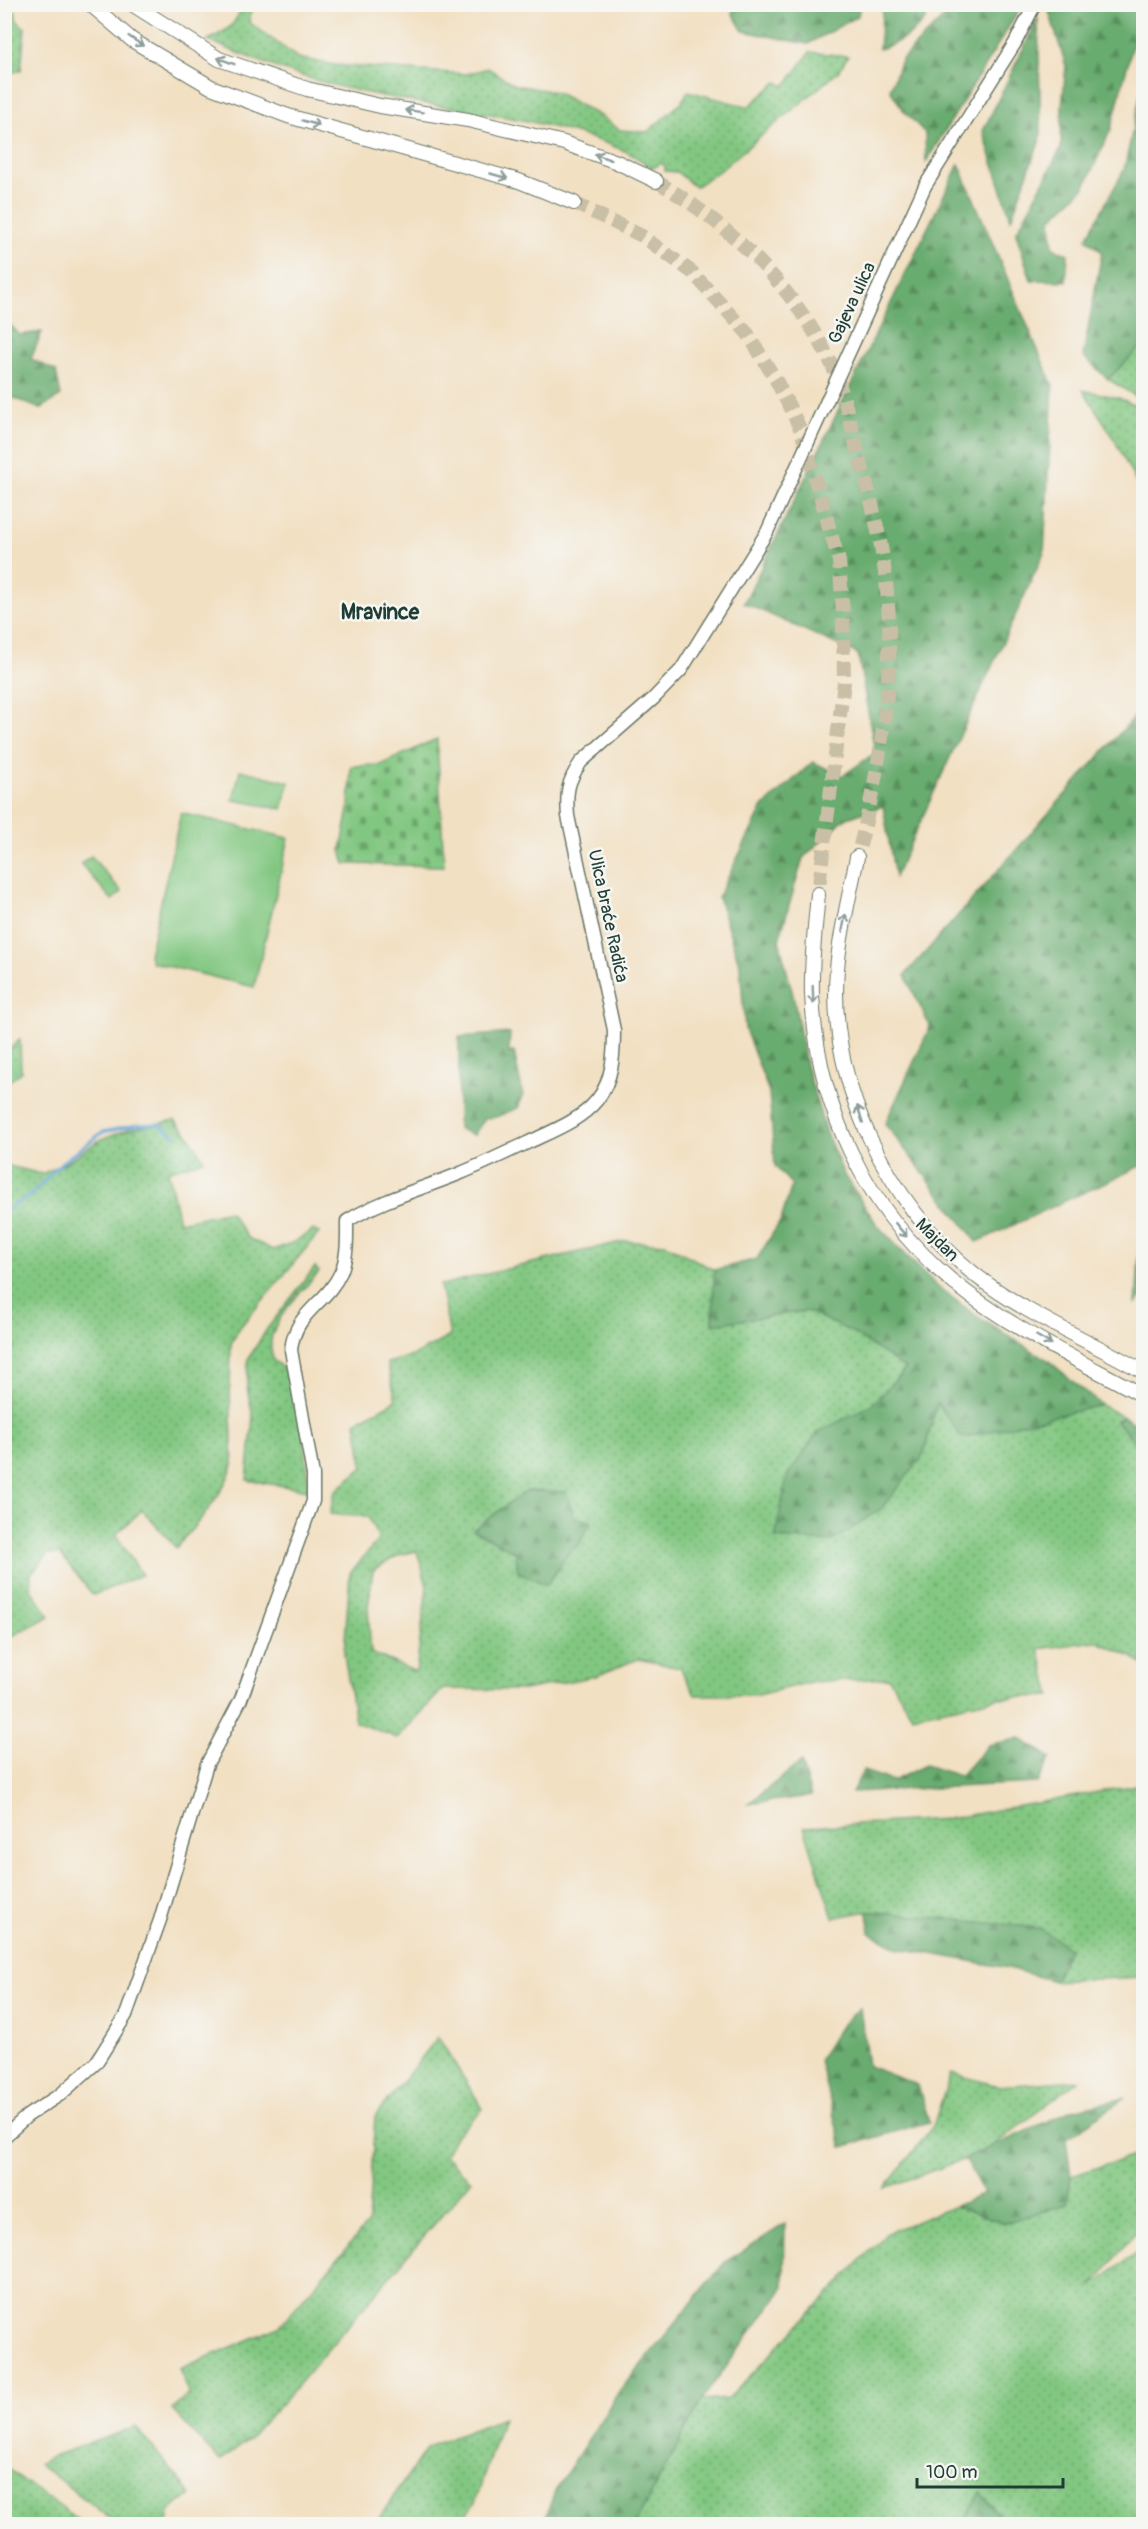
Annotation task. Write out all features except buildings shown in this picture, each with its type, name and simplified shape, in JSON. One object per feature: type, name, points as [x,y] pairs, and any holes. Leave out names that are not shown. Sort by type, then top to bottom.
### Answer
[{"type":"highway","points":[[90,4],[132,40],[211,87],[288,116],[519,181],[574,203]]},
{"type":"highway","points":[[132,4],[219,58],[307,89],[380,106],[468,120],[564,143],[617,162],[656,181]]},
{"type":"highway","name":"Majdan","points":[[857,857],[837,970],[838,1013],[848,1077],[869,1141],[913,1212],[950,1253],[975,1275],[1006,1295],[1143,1372]]},
{"type":"highway","name":"Majdan","points":[[818,894],[813,946],[812,994],[817,1044],[834,1114],[846,1147],[866,1183],[915,1247],[953,1282],[993,1311],[1143,1396]]},
{"type":"main road","name":"Gajeva ulica","points":[[711,621],[767,532],[925,186],[1015,43],[1035,4]]},
{"type":"main road","name":"Ulica braće Radića","points":[[4,2137],[27,2116],[61,2094],[96,2062],[126,2015],[160,1920],[207,1764],[241,1699],[313,1501],[314,1489],[291,1350],[297,1324],[324,1296],[340,1273],[347,1255],[347,1221],[386,1201],[446,1179],[582,1116],[598,1099],[610,1076],[614,1055],[614,1030],[568,816],[566,791],[581,762],[653,699],[681,670],[711,621]]},
{"type":"green space","points":[[883,4],[932,5],[924,21],[911,33],[879,49]]},
{"type":"green space","points":[[243,5],[252,5],[249,22],[298,58],[335,65],[467,74],[488,68],[515,85],[556,92],[600,116],[620,130],[647,132],[681,103],[688,91],[748,107],[777,82],[785,86],[810,52],[848,56],[838,72],[719,171],[695,187],[677,172],[665,171],[665,166],[661,163],[653,168],[622,150],[588,137],[492,114],[343,88],[284,70],[208,40],[230,27]]},
{"type":"green space","points":[[739,5],[860,5],[858,16],[808,44],[743,31],[732,12]]},
{"type":"green space","points":[[956,5],[1022,5],[926,162],[925,133],[904,111],[890,90],[901,60]]},
{"type":"green space","points":[[1047,5],[1143,5],[1111,129],[1084,188],[1051,219],[1053,248],[1068,254],[1066,281],[1031,280],[1016,233],[1061,148],[1066,66]]},
{"type":"green space","points":[[15,11],[17,21],[25,28],[21,70],[5,75],[4,14]]},
{"type":"green space","points":[[1038,18],[1041,137],[1011,219],[983,131]]},
{"type":"green space","points":[[1143,82],[1143,345],[1108,379],[1083,356],[1102,252],[1086,239],[1124,170]]},
{"type":"green space","points":[[959,164],[1053,386],[1044,553],[895,877],[883,806],[844,819],[803,858],[779,940],[794,999],[806,1065],[825,1130],[845,1177],[878,1226],[938,1287],[981,1319],[1048,1360],[1101,1405],[962,1438],[937,1403],[923,1456],[881,1509],[831,1542],[775,1538],[787,1476],[818,1432],[872,1405],[906,1369],[850,1331],[807,1311],[713,1324],[714,1270],[757,1259],[781,1220],[792,1185],[775,1166],[769,1092],[745,1029],[740,966],[718,897],[763,807],[813,762],[842,776],[875,753],[858,654],[744,603]]},
{"type":"green space","points":[[5,320],[20,335],[42,332],[31,359],[56,371],[61,396],[40,409],[9,396],[5,368]]},
{"type":"green space","points":[[1143,345],[1143,401],[1108,379]]},
{"type":"green space","points":[[1083,390],[1119,398],[1143,408],[1143,496],[1112,435]]},
{"type":"green space","points":[[1143,707],[1143,1165],[977,1242],[885,1124],[930,1027],[905,975]]},
{"type":"green space","points":[[437,739],[444,866],[345,864],[341,850],[349,810],[351,766],[380,765]]},
{"type":"green space","points":[[240,770],[289,782],[282,809],[233,800]]},
{"type":"green space","points":[[181,813],[289,838],[254,987],[152,962],[149,955]]},
{"type":"green space","points":[[91,856],[122,892],[112,900],[81,864]]},
{"type":"green space","points":[[510,1033],[509,1053],[514,1052],[523,1096],[518,1108],[496,1117],[485,1118],[474,1135],[458,1129],[459,1037]]},
{"type":"green space","points":[[20,1039],[21,1072],[5,1084],[5,1054]]},
{"type":"green space","points":[[175,1120],[188,1134],[204,1160],[168,1171],[179,1222],[229,1211],[248,1238],[273,1250],[292,1243],[313,1230],[319,1233],[241,1326],[231,1344],[233,1465],[223,1488],[209,1509],[176,1548],[142,1510],[116,1535],[142,1575],[93,1595],[60,1554],[48,1554],[31,1574],[31,1590],[50,1616],[5,1640],[5,1165],[42,1174],[65,1163],[101,1139],[130,1129]]},
{"type":"green space","points":[[1143,1201],[1143,1294],[1136,1303]]},
{"type":"green space","points":[[625,1241],[666,1244],[714,1270],[713,1324],[807,1311],[850,1331],[906,1368],[872,1405],[818,1433],[787,1476],[923,1456],[937,1403],[1035,1419],[1101,1405],[1124,1417],[1116,1421],[1143,1451],[1143,1665],[1134,1658],[1096,1641],[1039,1649],[1051,1696],[999,1698],[912,1716],[889,1678],[811,1682],[758,1695],[695,1695],[680,1668],[638,1659],[596,1676],[524,1690],[443,1689],[398,1738],[355,1722],[344,1654],[350,1573],[379,1539],[368,1517],[330,1514],[335,1491],[363,1467],[356,1422],[396,1400],[387,1363],[413,1356],[450,1336],[440,1285]],"holes":[[[474,1530],[579,1545],[569,1552],[547,1585],[518,1572],[516,1552]],[[417,1551],[427,1586],[416,1672],[371,1653],[368,1608],[373,1570],[399,1555]]]},
{"type":"green space","points":[[315,1267],[319,1272],[283,1314],[273,1332],[271,1343],[273,1360],[284,1369],[295,1394],[305,1445],[308,1490],[247,1480],[253,1418],[247,1387],[248,1359],[267,1329]]},
{"type":"green space","points":[[1124,1417],[1143,1428],[1143,1451],[1116,1421]]},
{"type":"green space","points":[[526,1491],[566,1492],[574,1517],[591,1521],[579,1545],[569,1552],[547,1585],[518,1572],[516,1552],[473,1530]]},
{"type":"green space","points":[[1020,1738],[1051,1758],[1037,1783],[852,1792],[863,1771],[893,1781],[925,1765],[960,1776],[988,1745]]},
{"type":"green space","points":[[801,1762],[811,1796],[748,1804]]},
{"type":"green space","points":[[1143,1784],[1143,1977],[1054,1981],[1069,1949],[868,1911],[833,1918],[804,1827],[947,1819]]},
{"type":"green space","points":[[868,1911],[1040,1928],[1069,1948],[1054,1981],[1008,1968],[899,1948],[870,1933]]},
{"type":"green space","points":[[860,2008],[868,2066],[918,2085],[929,2122],[842,2147],[819,2060],[843,2023]]},
{"type":"green space","points":[[438,2037],[483,2109],[456,2135],[445,2155],[471,2181],[283,2402],[249,2439],[220,2461],[172,2410],[189,2393],[179,2369],[279,2327],[368,2223],[375,2116]]},
{"type":"green space","points":[[951,2073],[998,2086],[1079,2080],[994,2145],[965,2159],[885,2188],[933,2126]]},
{"type":"green space","points":[[1125,2098],[1066,2139],[1071,2176],[1067,2204],[1004,2223],[955,2206],[984,2194],[965,2159],[1072,2110]]},
{"type":"green space","points":[[1143,2153],[1143,2224],[1091,2287],[1143,2248],[1143,2510],[1121,2524],[1006,2524],[980,2492],[963,2524],[635,2524],[701,2401],[728,2399],[887,2233],[955,2206],[1004,2223],[1067,2204],[1071,2176]]},
{"type":"green space","points":[[785,2224],[784,2287],[701,2401],[635,2524],[543,2524],[555,2491],[618,2393],[725,2262]]},
{"type":"green space","points":[[503,2418],[475,2503],[458,2524],[375,2524],[427,2447]]},
{"type":"green space","points":[[136,2427],[191,2494],[170,2511],[168,2524],[117,2524],[39,2464],[53,2456]]},
{"type":"green space","points":[[5,2467],[84,2524],[5,2524]]},
{"type":"green space","points":[[980,2492],[1006,2524],[963,2524]]},
{"type":"waterway","points":[[4,1211],[31,1195],[61,1163],[103,1132],[136,1125],[159,1124],[176,1136]]},
{"type":"tunnel","points":[[656,181],[709,216],[756,258],[777,282],[815,333],[835,372],[843,396],[879,538],[888,602],[889,639],[885,713],[874,786],[857,857]]},
{"type":"tunnel","points":[[574,203],[642,236],[692,272],[748,334],[777,382],[801,430],[839,561],[843,612],[844,682],[818,894]]},
{"type":"district","name":"Mravince","points":[[380,612]]}]
